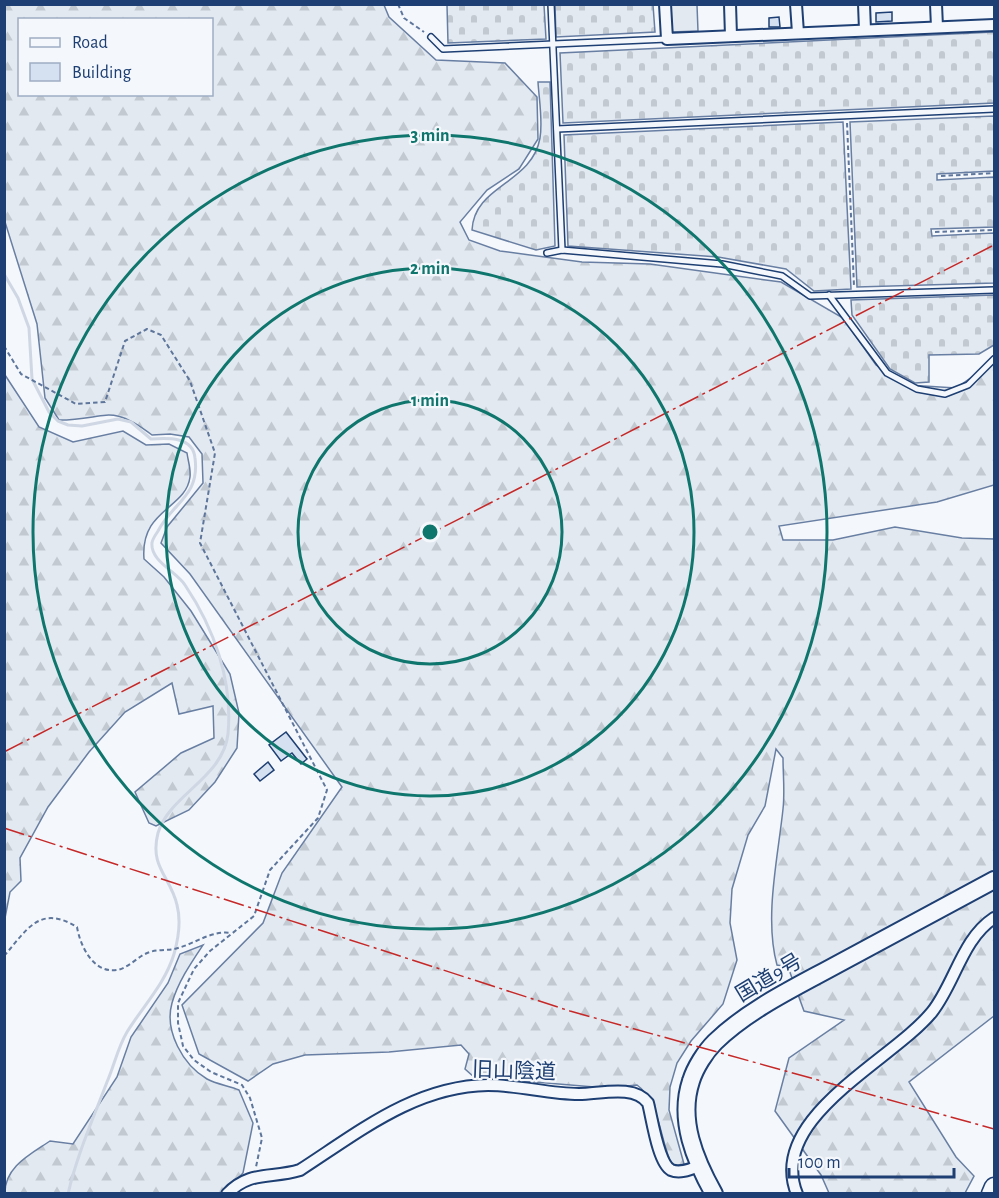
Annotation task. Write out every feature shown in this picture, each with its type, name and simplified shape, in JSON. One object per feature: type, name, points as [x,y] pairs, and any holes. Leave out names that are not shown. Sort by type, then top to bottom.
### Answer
[{"type":"highway","name":"国道9号","points":[[714,1194],[699,1166],[691,1142],[687,1100],[691,1080],[712,1044],[734,1026],[799,985],[994,880]]},
{"type":"highway","points":[[991,1194],[994,1187]]},
{"type":"street","points":[[665,4],[667,39],[994,25]]},
{"type":"street","points":[[730,4],[731,36]]},
{"type":"street","points":[[796,4],[798,33]]},
{"type":"street","points":[[864,4],[865,30]]},
{"type":"street","points":[[936,4],[937,27]]},
{"type":"street","points":[[796,1194],[792,1181],[791,1159],[808,1125],[845,1086],[920,1026],[939,1003],[975,936],[994,918]]},
{"type":"street","name":"旧山陰道","points":[[227,1194],[238,1182],[256,1176],[282,1176],[300,1170],[394,1110],[420,1097],[448,1089],[486,1085],[524,1086],[574,1094],[631,1091],[642,1095],[648,1103],[664,1164],[673,1171],[681,1172],[699,1166]]},
{"type":"lane","points":[[550,4],[562,250]]},
{"type":"lane","points":[[431,37],[443,49],[667,39]]},
{"type":"lane","points":[[557,129],[994,109]]},
{"type":"lane","points":[[548,253],[562,250],[722,264],[783,276],[810,296],[994,290]]},
{"type":"lane","points":[[829,295],[887,374],[917,389],[945,394],[968,385],[994,359]]},
{"type":"path","points":[[398,4],[404,18],[431,37]]},
{"type":"path","points":[[847,116],[855,294]]},
{"type":"path","points":[[941,176],[994,173]]},
{"type":"path","points":[[935,232],[994,230]]},
{"type":"path","points":[[4,346],[21,374],[76,404],[105,402],[125,341],[147,329],[161,335],[190,381],[215,453],[200,543],[327,790],[318,818],[270,870],[254,916],[231,933],[194,969],[178,1003],[178,1023],[183,1046],[194,1060],[211,1072],[242,1084],[250,1098],[262,1138],[256,1160],[256,1176]]},
{"type":"path","points":[[4,956],[29,926],[39,919],[63,919],[76,927],[79,940],[91,960],[103,968],[117,970],[149,952],[178,948],[205,937],[231,933]]},
{"type":"green space","points":[[4,5],[384,5],[389,17],[436,60],[505,63],[537,97],[538,139],[519,169],[487,190],[460,222],[469,240],[500,251],[582,262],[650,264],[781,282],[843,318],[876,365],[908,385],[956,388],[994,362],[994,485],[937,502],[779,526],[783,540],[833,540],[895,527],[962,538],[994,539],[994,1016],[909,1082],[956,1157],[974,1176],[965,1193],[829,1193],[821,1175],[775,1111],[789,1058],[844,1020],[804,1011],[788,967],[777,965],[773,947],[772,908],[784,790],[783,758],[776,749],[765,806],[748,835],[732,889],[730,923],[737,960],[723,1004],[691,1041],[677,1063],[670,1087],[669,1110],[684,1164],[678,1168],[672,1165],[655,1111],[645,1092],[637,1085],[606,1088],[474,1077],[465,1069],[469,1054],[461,1045],[389,1052],[305,1055],[273,1064],[248,1081],[199,1054],[182,1005],[263,923],[282,873],[342,787],[190,574],[161,543],[167,527],[203,483],[202,454],[189,437],[170,434],[152,435],[138,425],[116,416],[59,420],[45,398],[37,324],[5,222]]},
{"type":"green space","points":[[447,5],[544,5],[546,39],[448,43]]},
{"type":"green space","points":[[555,5],[653,5],[655,32],[556,37]]},
{"type":"green space","points":[[670,5],[697,5],[698,31],[671,32]]},
{"type":"green space","points":[[994,32],[994,103],[563,123],[560,53]]},
{"type":"green space","points":[[538,82],[550,82],[555,246],[536,250],[472,230],[475,215],[482,203],[526,165],[535,153],[541,131]]},
{"type":"green space","points":[[994,116],[994,171],[937,174],[937,180],[994,177],[994,227],[931,229],[932,236],[994,233],[994,283],[857,287],[850,122]]},
{"type":"green space","points":[[843,122],[851,289],[814,291],[786,269],[718,257],[568,246],[564,135]]},
{"type":"green space","points":[[994,295],[994,345],[979,354],[929,355],[929,382],[915,383],[890,369],[852,315],[851,300]]},
{"type":"green space","points":[[5,375],[39,427],[73,442],[123,431],[146,445],[169,444],[187,453],[190,477],[187,488],[149,530],[145,542],[144,559],[164,577],[191,611],[230,674],[239,713],[237,748],[215,782],[189,810],[156,826],[149,823],[135,792],[181,753],[214,738],[213,706],[179,714],[172,683],[125,712],[89,752],[48,807],[20,858],[21,881],[10,892],[5,918]]},
{"type":"green space","points":[[203,945],[185,973],[175,995],[170,1014],[171,1025],[173,1036],[183,1056],[198,1073],[211,1081],[239,1090],[253,1123],[243,1173],[223,1194],[5,1194],[9,1176],[27,1156],[50,1141],[73,1144],[117,1077],[131,1037],[168,983],[180,954]]},
{"type":"building","points":[[892,12],[892,21],[876,22],[876,13]]},
{"type":"building","points":[[779,17],[780,27],[769,27],[769,18]]},
{"type":"building","points":[[286,732],[307,759],[301,764],[292,753],[281,761],[269,745]]},
{"type":"building","points":[[268,762],[274,770],[260,781],[254,774]]},
{"type":"waterway","points":[[4,274],[18,298],[29,328],[32,379],[49,412],[58,421],[68,425],[82,426],[118,419],[131,422],[151,439],[178,440],[190,446],[193,451],[195,471],[189,490],[164,521],[152,542],[159,561],[185,585],[205,619],[224,675],[229,714],[228,734],[224,749],[216,763],[173,808],[158,833],[156,845],[158,863],[174,895],[178,911],[177,943],[165,975],[121,1044],[81,1151],[68,1194]]},
{"type":"power","points":[[4,752],[994,245]]},
{"type":"power","points":[[4,828],[570,1011],[994,1129]]}]
